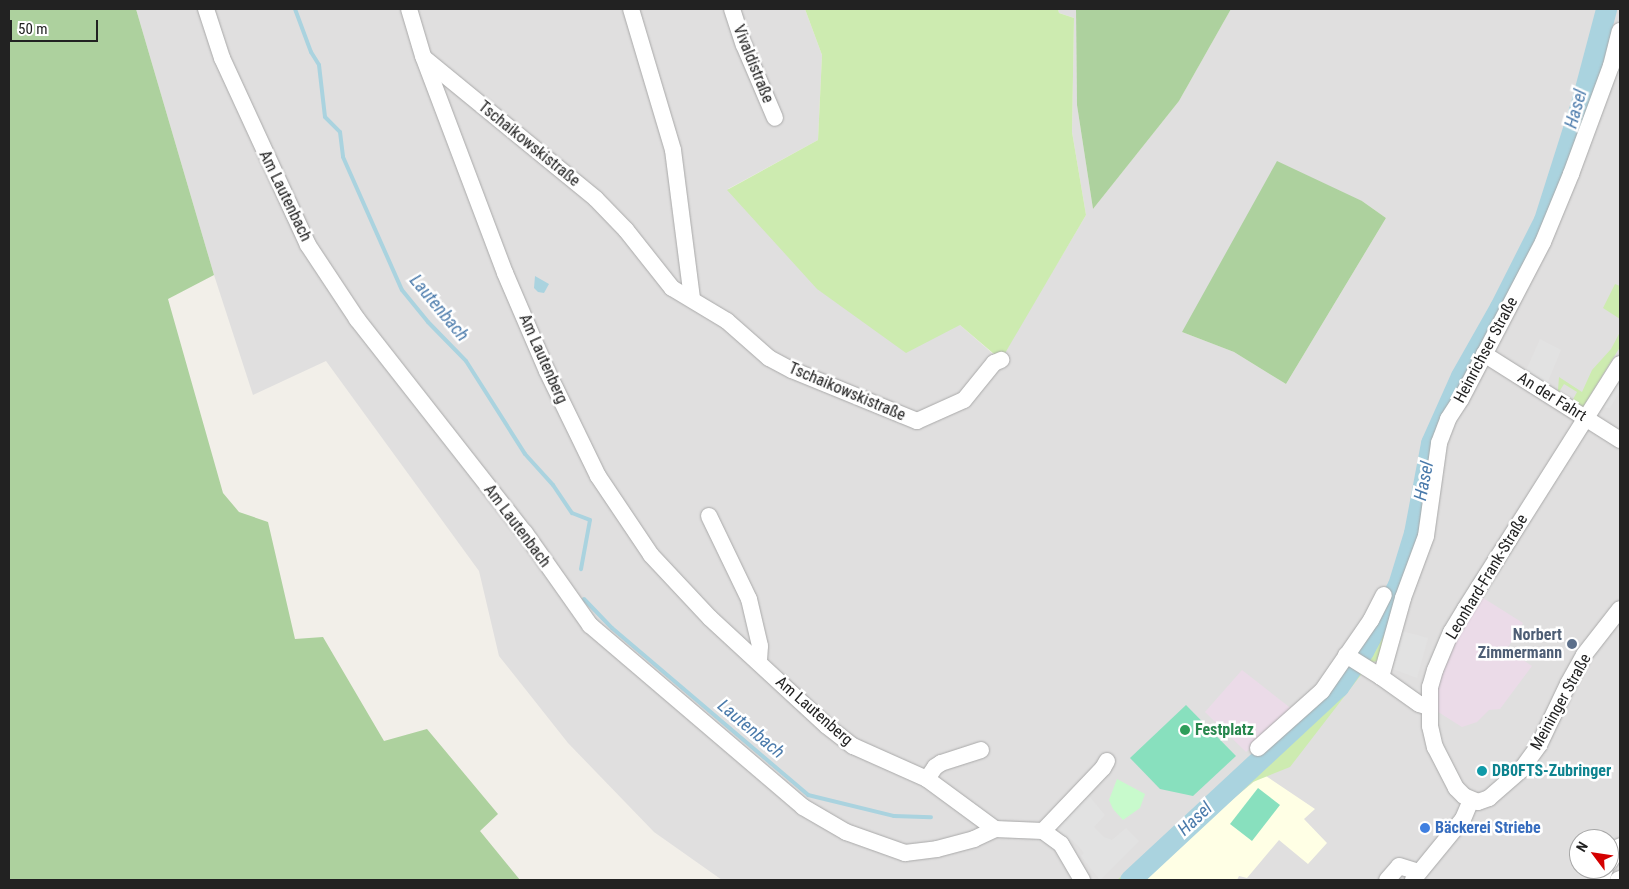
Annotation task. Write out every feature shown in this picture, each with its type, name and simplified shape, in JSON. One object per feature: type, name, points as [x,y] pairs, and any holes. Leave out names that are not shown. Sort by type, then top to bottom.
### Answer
[{"type":"street","name":"Am Lautenbach","points":[[206,9],[222,58],[308,245],[357,319],[524,533],[590,625],[802,807],[846,832],[905,853],[937,849],[974,839],[995,829]]},
{"type":"street","name":"Am Lautenberg","points":[[410,9],[423,56],[505,274],[547,371],[598,476],[651,555],[710,618],[759,661],[827,726],[853,746],[927,779],[995,829]]},
{"type":"street","points":[[632,9],[672,150],[692,299]]},
{"type":"street","name":"Vivaldistraße","points":[[732,9],[744,44],[775,118]]},
{"type":"street","name":"Heinrichser Straße","points":[[1381,677],[1403,598],[1426,536],[1439,444],[1448,419],[1543,242],[1608,75],[1620,31]]},
{"type":"street","name":"Tschaikowskistraße","points":[[423,56],[596,199],[626,230],[672,288],[727,321],[769,358],[792,370],[917,421],[964,400],[994,363],[1000,360]]},
{"type":"street","name":"An der Fahrt","points":[[1484,354],[1620,440]]},
{"type":"street","name":"Leonhard-Frank-Straße","points":[[1471,800],[1456,788],[1435,747],[1430,726],[1429,707],[1430,688],[1435,670],[1451,632],[1620,364]]},
{"type":"street","points":[[709,516],[750,598],[760,646],[759,661]]},
{"type":"street","points":[[1258,748],[1322,691],[1371,620],[1384,595]]},
{"type":"street","name":"Meininger Straße","points":[[1471,800],[1478,802],[1489,798],[1522,770],[1539,745],[1584,655],[1620,609]]},
{"type":"street","points":[[1346,655],[1419,704],[1429,707]]},
{"type":"street","points":[[927,779],[935,767],[941,763],[980,750]]},
{"type":"street","points":[[1043,831],[1103,768],[1107,761]]},
{"type":"street","points":[[1387,880],[1399,866],[1416,876],[1463,819],[1471,800]]},
{"type":"street","points":[[995,829],[1043,831],[1061,844],[1082,880]]},
{"type":"shaded area","points":[[136,9],[805,9],[822,55],[818,140],[728,189],[960,325],[1000,360],[1086,215],[1072,132],[1074,18],[1059,13],[1058,9],[1076,9],[1077,105],[1093,209],[1179,101],[1231,9],[1620,9],[1620,880],[722,880],[654,832],[568,743],[499,656],[479,571],[326,361],[253,395],[214,275]],"holes":[[[1362,201],[1386,218],[1286,384],[1234,352],[1182,332]]]},
{"type":"shaded area","points":[[1540,339],[1561,350],[1546,386],[1525,373]]},
{"type":"shaded area","points":[[1620,376],[1620,391],[1610,408],[1601,407]]},
{"type":"shaded area","points":[[1480,596],[1523,623],[1507,649],[1532,666],[1500,709],[1489,710],[1477,722],[1462,727],[1435,710],[1438,680],[1455,636]]},
{"type":"shaded area","points":[[1402,631],[1428,638],[1417,678],[1393,669]]},
{"type":"shaded area","points":[[1242,670],[1293,710],[1246,752],[1205,712]]},
{"type":"shaded area","points":[[1263,774],[1315,809],[1304,819],[1327,843],[1308,864],[1279,840],[1247,878],[1239,876],[1237,880],[1143,880],[1163,858]]},
{"type":"shaded area","points":[[1088,795],[1105,815],[1094,827],[1104,837],[1112,840],[1126,828],[1139,841],[1100,880],[1081,856],[1084,853],[1080,848],[1071,839],[1068,841],[1056,827]]},
{"type":"green space","points":[[9,9],[136,9],[214,275],[168,299],[223,493],[239,512],[268,522],[295,639],[323,637],[384,741],[427,729],[498,814],[480,831],[520,880],[9,880]]},
{"type":"green space","points":[[805,9],[1058,9],[1059,13],[1074,18],[1072,132],[1086,215],[1001,360],[960,325],[906,353],[817,289],[727,190],[818,140],[822,55]]},
{"type":"green space","points":[[1076,9],[1231,9],[1179,101],[1093,209],[1077,105]]},
{"type":"green space","points":[[1277,161],[1362,201],[1386,218],[1286,384],[1234,352],[1182,332]]},
{"type":"green space","points":[[1615,284],[1620,286],[1620,319],[1603,308]]},
{"type":"green space","points":[[1620,332],[1620,347],[1581,410],[1571,403],[1577,392],[1564,384],[1559,392],[1559,377],[1582,392],[1592,370],[1611,349]]},
{"type":"green space","points":[[1396,607],[1379,661],[1372,662],[1367,660]]},
{"type":"green space","points":[[1349,663],[1364,671],[1290,767],[1253,782],[1163,858],[1143,880],[1117,880],[1283,733]]},
{"type":"green space","name":"Festplatz","points":[[1186,705],[1236,756],[1193,796],[1160,789],[1130,758]]},
{"type":"green space","points":[[1117,779],[1145,794],[1140,808],[1123,820],[1113,809],[1109,800]]},
{"type":"green space","points":[[1258,788],[1280,805],[1252,841],[1230,824]]},
{"type":"water","points":[[535,276],[549,284],[544,293],[538,292],[534,288]]},
{"type":"waterway","name":"Lautenbach","points":[[295,9],[311,52],[319,65],[325,117],[340,132],[343,157],[402,290],[428,322],[466,361],[525,454],[553,485],[572,513],[590,520],[581,569]]},
{"type":"waterway","name":"Hasel","points":[[1130,880],[1338,687],[1363,651],[1398,585],[1414,533],[1431,443],[1461,376],[1500,307],[1544,220],[1582,100],[1606,9]]},
{"type":"waterway","name":"Lautenbach","points":[[584,599],[612,628],[808,795],[894,816],[931,817]]},
{"type":"place","name":"Norbert Zimmermann","points":[[1572,644]]},
{"type":"place","name":"Festplatz","points":[[1185,730]]},
{"type":"place","name":"DB0FTS-Zubringer","points":[[1482,771]]},
{"type":"place","name":"Bäckerei Striebe","points":[[1425,828]]}]
